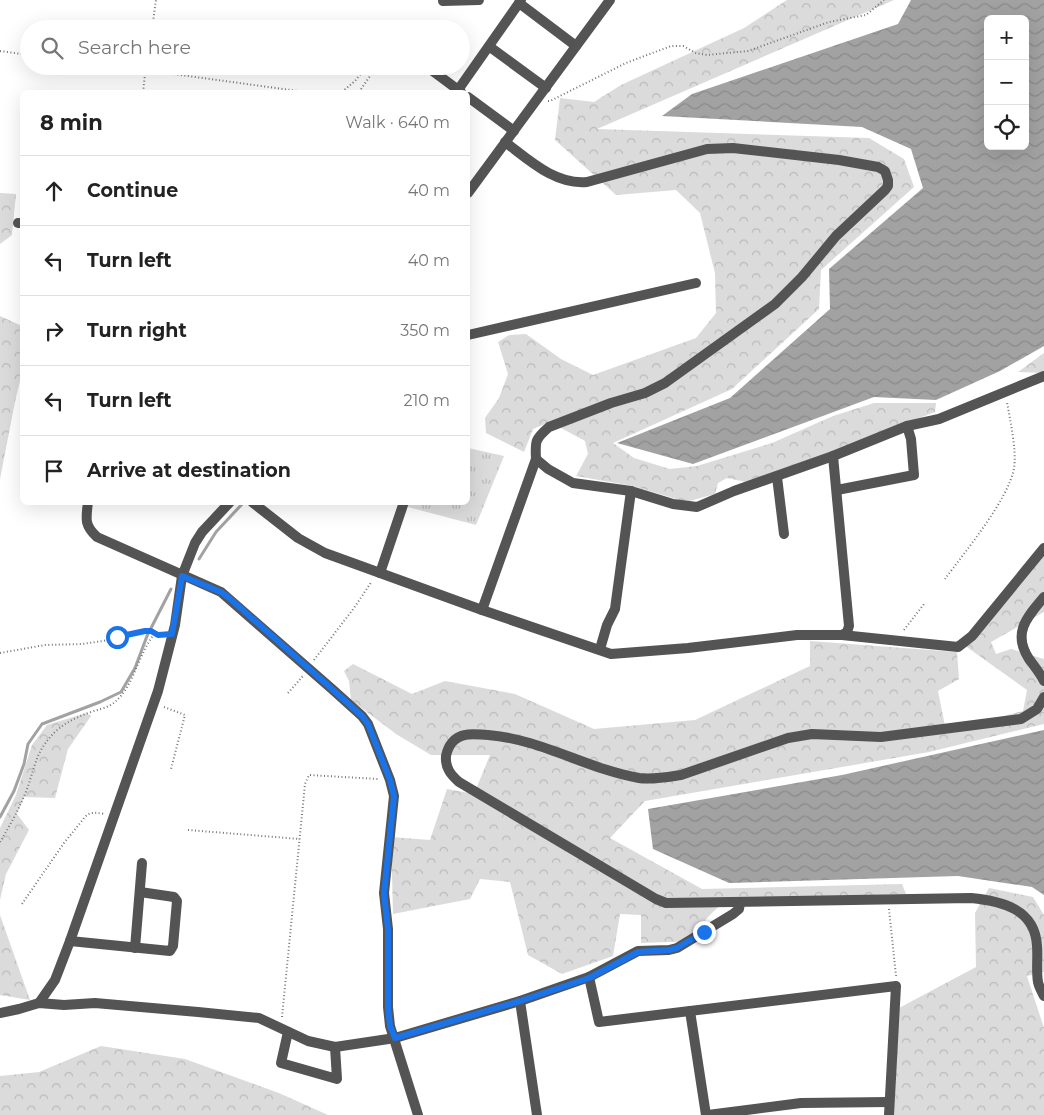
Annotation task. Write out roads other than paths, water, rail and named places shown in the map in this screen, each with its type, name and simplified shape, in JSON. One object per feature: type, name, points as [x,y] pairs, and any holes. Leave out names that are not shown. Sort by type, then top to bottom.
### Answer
[{"type":"street","points":[[443,1],[479,0]]},
{"type":"street","points":[[470,190],[610,0]]},
{"type":"street","points":[[460,90],[520,1],[576,46]]},
{"type":"street","points":[[490,47],[546,88]]},
{"type":"street","points":[[438,75],[458,90]]},
{"type":"street","points":[[470,99],[514,131]]},
{"type":"street","points":[[482,610],[536,459],[535,443],[541,434],[549,426],[611,403],[645,394],[665,383],[775,304],[802,277],[836,236],[888,186],[885,171],[878,167],[830,159],[733,148],[707,149],[587,182],[577,183],[557,178],[505,142]]},
{"type":"street","points":[[470,334],[696,283]]},
{"type":"street","points":[[536,459],[548,470],[573,483],[630,491],[673,504],[697,507],[734,491],[833,456],[907,426],[939,418],[1044,376]]},
{"type":"street","points":[[837,490],[914,475],[907,426]]},
{"type":"street","points":[[833,456],[849,626],[847,632],[842,635]]},
{"type":"street","points":[[777,477],[784,534]]},
{"type":"street","points":[[600,648],[607,625],[615,609],[630,491]]},
{"type":"street","points":[[88,505],[86,515],[88,528],[97,537],[221,592],[309,668],[362,716],[368,724],[390,780],[394,796],[384,894],[388,929],[388,1007],[390,1026],[418,1115]]},
{"type":"street","points":[[39,1003],[55,980],[70,942],[154,704],[172,634],[182,576],[195,543],[202,532],[227,505]]},
{"type":"street","points":[[256,505],[298,538],[324,553],[482,610],[600,648],[611,654],[797,636],[842,635],[958,647],[966,642],[1044,548]]},
{"type":"street","points":[[378,572],[403,505]]},
{"type":"street","points":[[1044,597],[1025,621],[1021,636],[1023,647],[1028,657],[1044,681]]},
{"type":"street","points":[[1044,697],[1037,710],[1022,719],[881,737],[812,734],[788,738],[681,775],[664,778],[641,778],[608,770],[537,744],[500,736],[470,734],[456,738],[447,750],[446,760],[447,768],[451,775],[459,782],[656,899],[666,903],[971,898],[993,900],[1008,904],[1032,926],[1037,944],[1038,982],[1044,996]]},
{"type":"street","points":[[134,948],[142,863]]},
{"type":"street","points":[[70,942],[170,951],[173,946],[177,901],[174,897],[140,892]]},
{"type":"street","points":[[0,1012],[39,1003],[64,1005],[95,1003],[259,1018],[308,1041],[335,1047],[395,1038],[520,1001],[589,978],[638,952],[677,948],[733,914],[738,909],[740,902]]},
{"type":"street","points":[[589,978],[599,1022],[896,986],[889,1115]]},
{"type":"street","points":[[520,1001],[537,1115]]},
{"type":"street","points":[[690,1010],[707,1115],[801,1103],[889,1102]]},
{"type":"street","points":[[284,1031],[281,1063],[337,1078],[335,1047]]},
{"type":"water","points":[[911,0],[1044,0],[1044,346],[1000,371],[936,400],[874,397],[693,464],[617,443],[730,398],[830,309],[829,269],[923,188],[911,149],[862,127],[662,116],[692,94],[898,24]]},
{"type":"water","points":[[1044,730],[1044,895],[1032,887],[958,876],[729,883],[653,849],[648,809],[842,775]]},
{"type":"waterway","points":[[199,559],[216,532],[241,505]]},
{"type":"waterway","points":[[0,817],[14,791],[24,764],[28,744],[42,724],[121,692],[135,668],[147,636],[171,589]]}]
